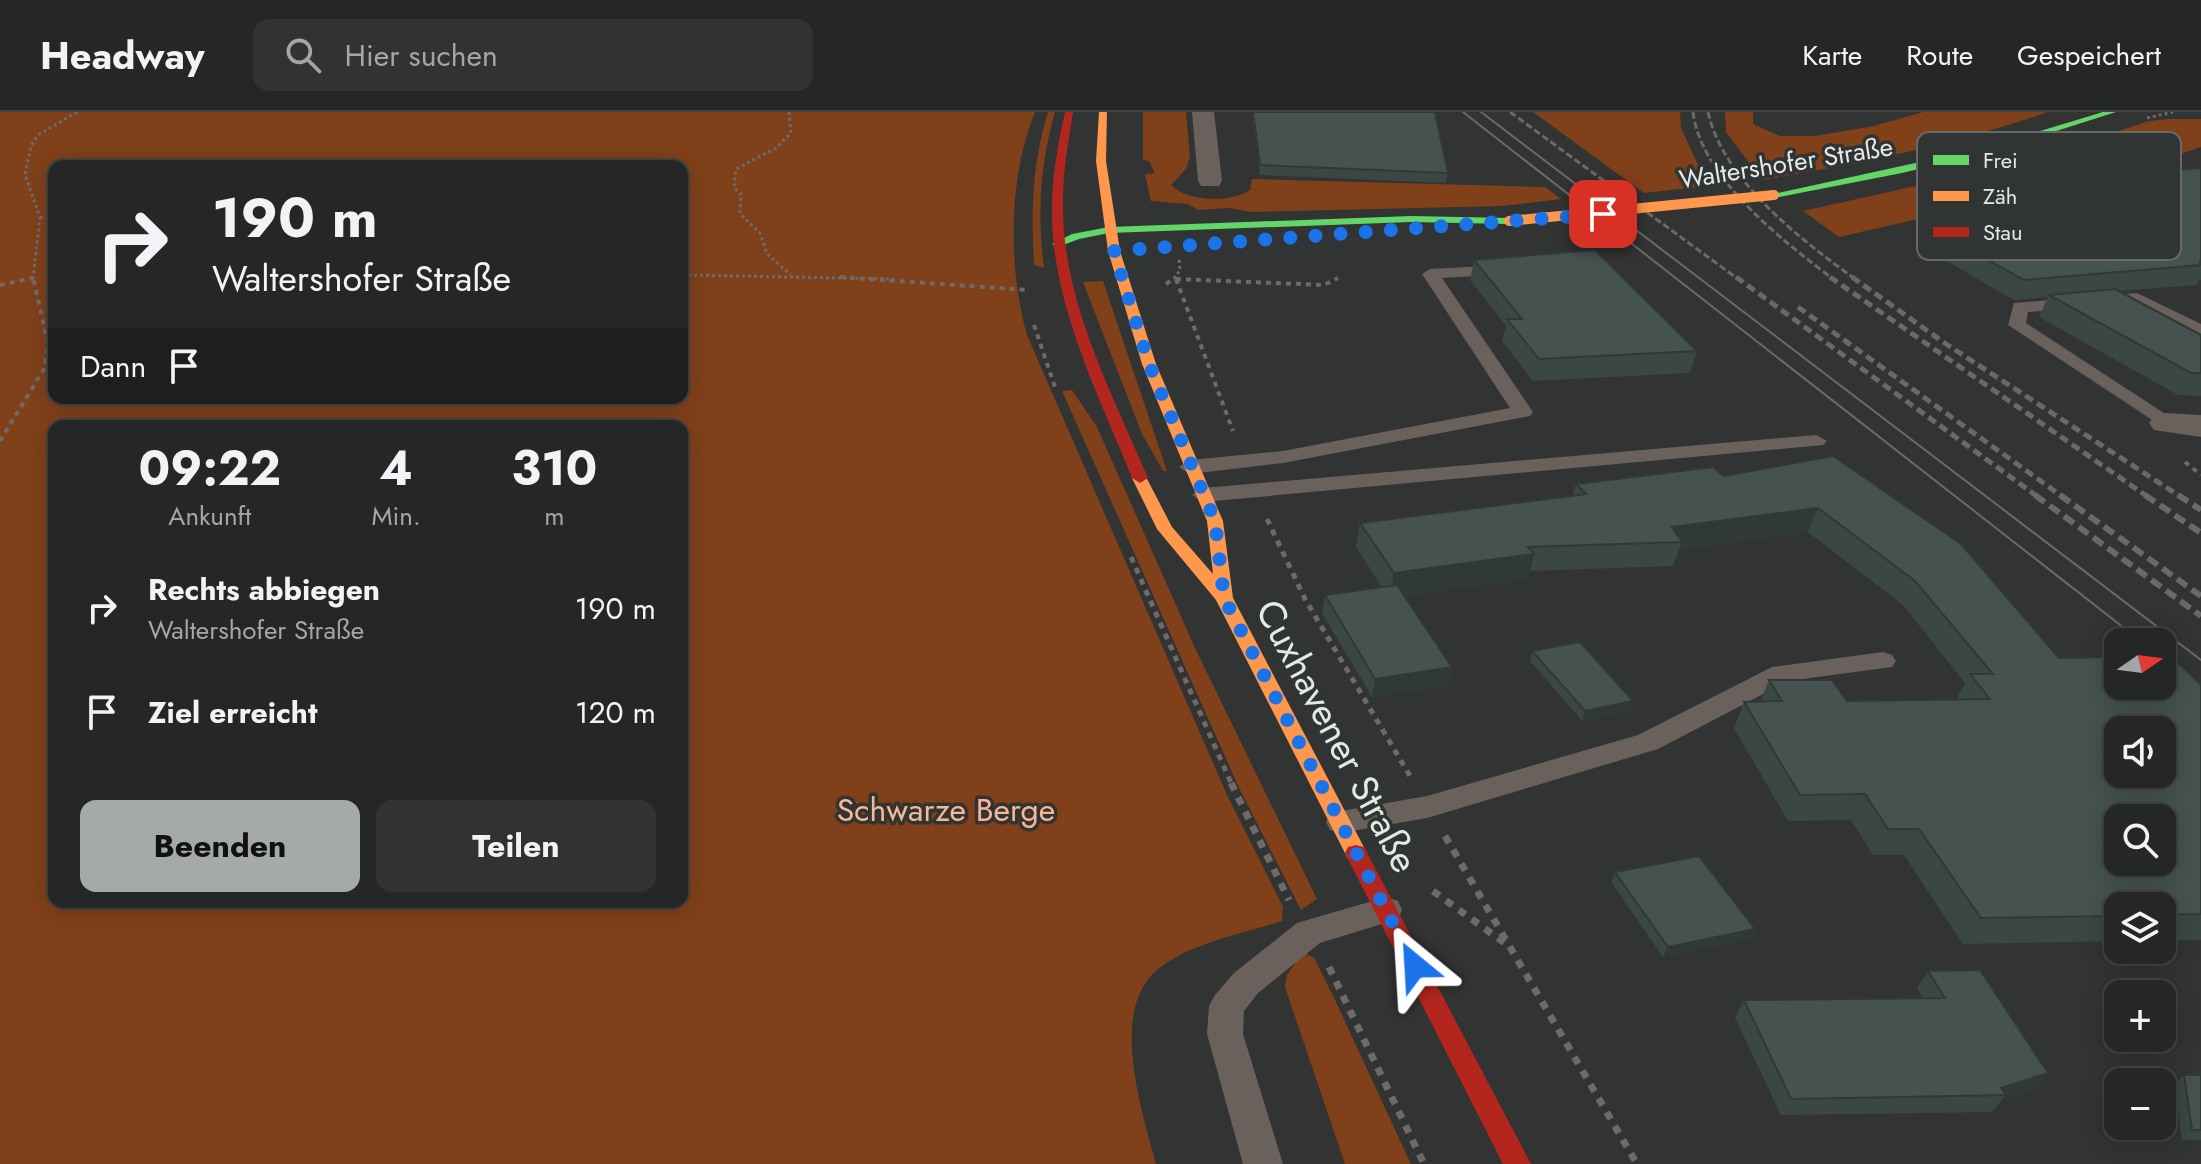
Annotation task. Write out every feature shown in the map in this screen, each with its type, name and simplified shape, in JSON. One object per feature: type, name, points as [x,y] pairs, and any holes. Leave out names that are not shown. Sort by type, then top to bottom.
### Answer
[{"type":"main road","name":"Cuxhavener Straße","points":[[1069,112],[1055,183],[1058,244],[1075,314],[1164,528],[1224,598],[1517,1164]]},
{"type":"main road","name":"Cuxhavener Straße","points":[[1103,112],[1101,161],[1109,230],[1121,250],[1149,364],[1215,521],[1224,598]]},
{"type":"main road","name":"Waltershofer Straße","points":[[2053,132],[2112,112]]},
{"type":"main road","name":"Waltershofer Straße","points":[[1157,247],[1509,221],[1774,195],[1917,168]]},
{"type":"main road","name":"Waltershofer Straße","points":[[1058,244],[1076,236],[1109,230],[1411,219],[1509,221]]},
{"type":"main road","points":[[1058,244],[1078,249],[1121,250]]},
{"type":"street","points":[[1203,112],[1210,181]]},
{"type":"street","points":[[2166,423],[2201,426]]},
{"type":"lane","points":[[1190,467],[1245,463],[1523,412],[1430,274],[1525,269]]},
{"type":"lane","points":[[2166,423],[2017,325],[2020,307],[2137,298],[2201,331]]},
{"type":"lane","points":[[1203,495],[1816,441]]},
{"type":"lane","points":[[1341,822],[1427,807],[1648,742],[1782,673],[1883,661]]},
{"type":"lane","points":[[1263,1164],[1229,1052],[1224,1017],[1234,993],[1309,933],[1386,910]]},
{"type":"path","points":[[0,441],[44,369],[48,344],[33,278],[40,217],[25,175],[31,146],[38,135],[77,112]]},
{"type":"path","points":[[789,112],[794,123],[791,134],[773,150],[736,169],[734,188],[741,194],[740,214],[760,233],[762,248],[792,276]]},
{"type":"path","points":[[40,217],[48,218]]},
{"type":"path","points":[[1181,261],[1176,279],[1245,463]]},
{"type":"path","points":[[688,275],[875,277],[1027,290]]},
{"type":"path","points":[[1024,275],[1029,301]]},
{"type":"path","points":[[0,285],[33,278]]},
{"type":"path","points":[[1176,279],[1324,285],[1338,278]]},
{"type":"path","points":[[1032,313],[1056,389]]},
{"type":"path","points":[[1255,490],[1305,599],[1637,1164]]},
{"type":"path","points":[[1125,545],[1239,801],[1309,933],[1336,977],[1424,1164]]},
{"type":"green space","name":"Schwarze Berge","points":[[0,112],[1035,112],[1020,165],[1014,223],[1016,281],[1027,335],[1227,795],[1283,907],[1282,921],[1185,953],[1157,970],[1142,988],[1134,1011],[1133,1064],[1156,1164],[0,1164]]},
{"type":"green space","points":[[1048,112],[1055,112],[1041,189],[1044,268],[1034,265],[1033,207],[1039,150]]},
{"type":"green space","points":[[1143,112],[1186,112],[1190,156],[1186,169],[1171,185],[1188,195],[1210,199],[1232,197],[1250,190],[1252,179],[1545,187],[1561,199],[1503,206],[1252,212],[1229,208],[1198,210],[1188,204],[1151,201],[1145,174],[1155,173],[1149,161],[1143,160]]},
{"type":"green space","points":[[1533,112],[1680,112],[1681,128],[1708,186],[1644,193]]},
{"type":"green space","points":[[1725,112],[1753,112],[1753,124],[1780,136],[1815,136],[1874,126],[1923,112],[2048,112],[1985,132],[1917,132],[1917,149],[1762,180],[1726,132]]},
{"type":"green space","points":[[2201,119],[2201,147],[2181,154],[2181,132],[2115,132],[2149,121]]},
{"type":"green space","points":[[1917,186],[1917,219],[1839,237],[1803,211]]},
{"type":"green space","points":[[1103,281],[1167,471],[1163,471],[1142,434],[1083,282]]},
{"type":"green space","points":[[1072,390],[1097,427],[1195,648],[1317,899],[1301,910],[1240,790],[1062,391]]},
{"type":"green space","points":[[1303,952],[1314,958],[1411,1164],[1345,1164],[1285,987],[1287,975]]},
{"type":"building","points":[[1253,112],[1435,112],[1448,173],[1260,165]]},
{"type":"building","points":[[2201,168],[2201,265],[2024,280],[1988,260],[2181,260],[2181,170]]},
{"type":"building","points":[[1595,250],[1697,351],[1539,359],[1507,319],[1522,319],[1474,260]]},
{"type":"building","points":[[2115,289],[2201,335],[2201,373],[2191,373],[2049,295]]},
{"type":"building","points":[[1833,456],[1961,544],[2059,658],[2104,657],[2104,700],[2176,700],[2176,661],[2201,685],[2201,914],[2176,915],[2176,892],[2104,892],[2104,916],[1981,918],[1919,829],[1888,829],[1865,794],[1800,795],[1744,702],[1782,701],[1769,680],[1832,680],[1847,701],[1990,699],[1970,674],[1993,674],[1915,581],[1818,508],[1672,527],[1682,542],[1528,547],[1534,554],[1394,573],[1360,523],[1586,494],[1576,484],[1713,467],[1724,476]]},
{"type":"building","points":[[1397,585],[1452,667],[1375,679],[1325,595]]},
{"type":"building","points":[[1580,642],[1633,701],[1585,711],[1532,651]]},
{"type":"building","points":[[1699,856],[1755,929],[1668,947],[1615,872]]},
{"type":"building","points":[[1980,970],[2048,1073],[2001,1088],[2006,1095],[1791,1099],[1744,1000],[1945,998],[1928,971]]},
{"type":"building","points":[[2184,1075],[2201,1075],[2201,1130],[2192,1130]]},
{"type":"tram line","points":[[1463,112],[2124,628]]},
{"type":"tram line","points":[[1481,112],[2201,660]]},
{"type":"railway","points":[[1510,112],[1738,279]]},
{"type":"railway","points":[[1693,112],[1699,137],[1727,184],[1768,226],[1833,279]]},
{"type":"railway","points":[[1708,112],[1716,137],[1730,161],[1766,206],[1855,279]]},
{"type":"railway","points":[[1736,277],[2038,497]]},
{"type":"railway","points":[[1830,277],[2148,497]]},
{"type":"railway","points":[[1852,277],[1946,344],[2181,497]]},
{"type":"railway","points":[[1798,307],[2063,497]]},
{"type":"railway","points":[[2035,495],[2201,616]]},
{"type":"railway","points":[[2060,495],[2201,596]]},
{"type":"railway","points":[[2145,495],[2201,533]]},
{"type":"railway","points":[[2178,495],[2201,510]]},
{"type":"traffic: fast","points":[[2052,132],[2112,112]]},
{"type":"traffic: fast","points":[[1774,195],[1917,167]]},
{"type":"traffic: fast","points":[[1058,244],[1076,236],[1109,230],[1411,219],[1509,221]]},
{"type":"traffic: slow","points":[[1103,112],[1101,161],[1114,251],[1149,364],[1215,521],[1224,598]]},
{"type":"traffic: slow","points":[[1509,221],[1774,195]]},
{"type":"traffic: slow","points":[[1140,478],[1165,529],[1224,598],[1356,853]]},
{"type":"traffic: jam","points":[[1069,112],[1059,164],[1057,212],[1062,257],[1085,344],[1140,478]]},
{"type":"traffic: jam","points":[[1356,853],[1517,1164]]},
{"type":"route","points":[[1415,966],[1224,598],[1215,521],[1149,364],[1114,251],[1603,214]]}]
